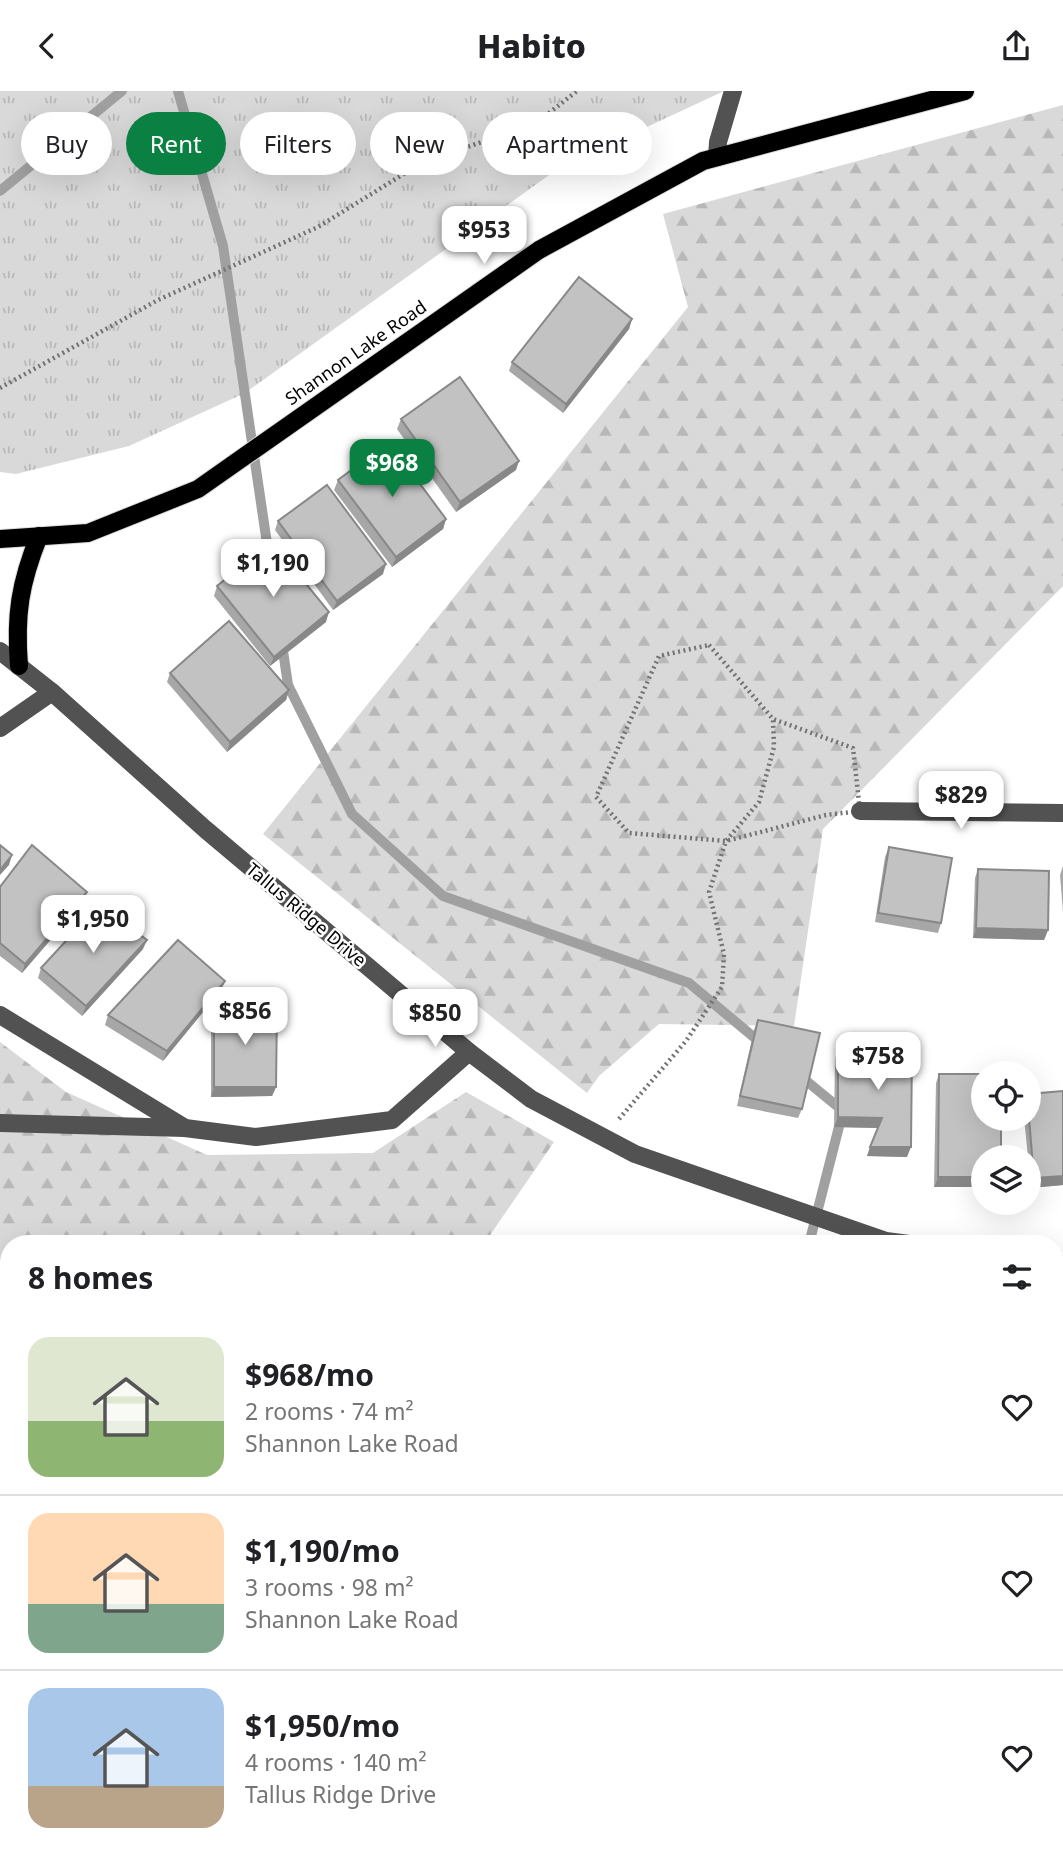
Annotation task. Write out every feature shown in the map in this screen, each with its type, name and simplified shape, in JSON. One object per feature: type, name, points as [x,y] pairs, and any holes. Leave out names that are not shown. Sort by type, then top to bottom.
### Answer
[{"type":"main road","name":"Shannon Lake Road","points":[[0,539],[89,533],[198,489],[539,250],[703,161],[965,91]]},
{"type":"main road","points":[[19,666],[16,624],[23,575],[39,536]]},
{"type":"street","points":[[717,157],[718,142],[733,91]]},
{"type":"street","name":"Tallus Ridge Drive","points":[[0,651],[52,692],[205,829],[469,1052],[531,1099],[635,1154],[863,1235]]},
{"type":"street","points":[[0,728],[52,692]]},
{"type":"street","points":[[860,811],[1063,813]]},
{"type":"street","points":[[0,1015],[185,1128]]},
{"type":"street","points":[[0,1123],[185,1128],[256,1137],[392,1121],[469,1052]]},
{"type":"path","points":[[0,388],[158,300],[318,227],[423,162],[535,124],[576,91]]},
{"type":"path","points":[[709,645],[773,719],[852,748],[860,811],[826,814],[726,841],[629,833],[596,797],[659,656],[709,645]]},
{"type":"path","points":[[603,1138],[686,1041],[722,987],[724,954],[709,892],[726,841],[759,802],[774,747],[773,719]]},
{"type":"green space","points":[[0,91],[724,91],[652,125],[652,112],[482,112],[482,175],[549,175],[245,393],[129,446],[16,474],[0,472]]},
{"type":"green space","points":[[1063,105],[1063,586],[823,829],[794,1026],[659,1024],[599,1076],[587,1093],[263,834],[688,307],[663,214]]},
{"type":"green space","points":[[0,1042],[66,1092],[207,1155],[373,1153],[466,1092],[554,1142],[490,1235],[0,1235]]},
{"type":"building","points":[[579,277],[632,319],[566,404],[512,362]]},
{"type":"building","points":[[460,377],[519,461],[460,502],[401,419]]},
{"type":"building","points":[[389,442],[446,519],[396,557],[338,480]]},
{"type":"building","points":[[327,485],[386,564],[337,601],[278,521]]},
{"type":"building","points":[[272,542],[329,612],[274,657],[217,586]]},
{"type":"building","points":[[229,621],[289,690],[230,742],[170,673]]},
{"type":"building","points":[[0,845],[12,855],[0,870]]},
{"type":"building","points":[[32,845],[87,892],[25,964],[0,943],[0,887]]},
{"type":"building","points":[[889,847],[952,858],[941,923],[878,913]]},
{"type":"building","points":[[978,869],[1049,871],[1048,930],[976,928]]},
{"type":"building","points":[[99,905],[147,940],[86,1006],[41,968]]},
{"type":"building","points":[[178,940],[225,981],[167,1051],[108,1015]]},
{"type":"building","points":[[214,1007],[277,1007],[276,1087],[214,1087]]},
{"type":"building","points":[[758,1020],[820,1033],[802,1109],[740,1096]]},
{"type":"building","points":[[838,1049],[912,1050],[911,1147],[870,1147],[882,1118],[838,1117]]},
{"type":"building","points":[[939,1074],[971,1074],[971,1131],[1001,1131],[1001,1145],[971,1145],[971,1177],[938,1177]]},
{"type":"building","points":[[1063,1091],[1063,1176],[1041,1178],[1041,1145],[1031,1145],[1030,1131],[1041,1131],[1041,1093]]},
{"type":"waterway","points":[[0,191],[122,91]]},
{"type":"waterway","points":[[178,91],[223,246],[269,557]]},
{"type":"waterway","points":[[282,644],[288,685],[352,814],[443,896],[689,983],[762,1044]]},
{"type":"waterway","points":[[798,1074],[843,1111],[811,1235]]}]
